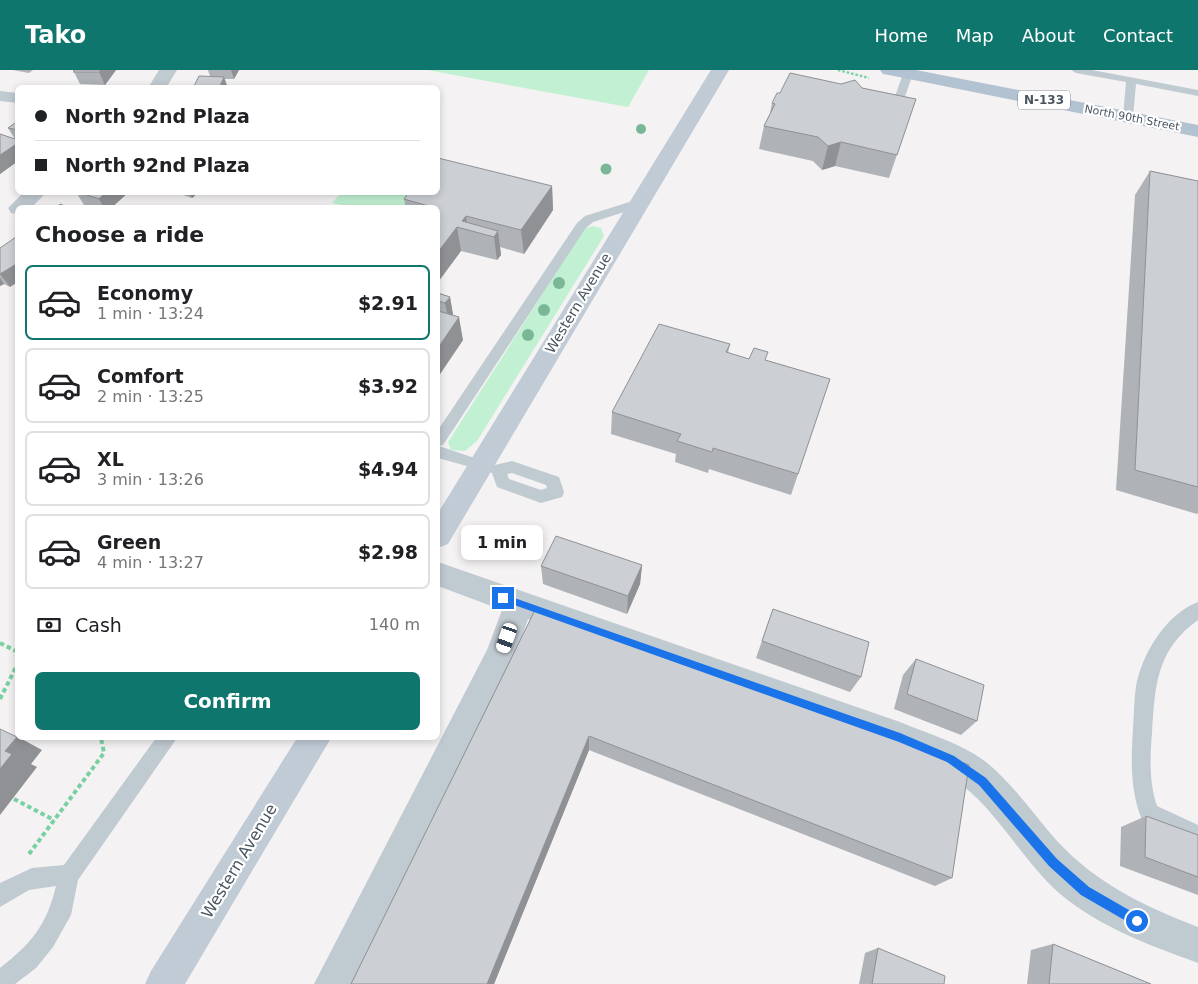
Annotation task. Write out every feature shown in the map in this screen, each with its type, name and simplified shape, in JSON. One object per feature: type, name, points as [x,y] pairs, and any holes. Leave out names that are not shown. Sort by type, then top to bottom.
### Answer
[{"type":"main road","name":"North 90th Street","points":[[890,70],[1129,108],[1198,131]]},
{"type":"main road","name":"North 90th Street","points":[[976,70],[1072,89]]},
{"type":"main road","name":"North 90th Street","points":[[1111,96],[1129,108],[1149,104]]},
{"type":"street","points":[[159,85],[168,70]]},
{"type":"street","name":"Western Avenue","points":[[440,532],[489,468],[639,203],[720,70]]},
{"type":"street","points":[[0,96],[15,98]]},
{"type":"street","points":[[21,205],[34,195]]},
{"type":"street","points":[[440,575],[900,738],[950,759],[982,781],[1053,862],[1085,891],[1137,921],[1198,945]]},
{"type":"street","points":[[333,984],[501,655],[519,603]]},
{"type":"street","name":"Western Avenue","points":[[164,984],[314,740]]},
{"type":"lane","points":[[1076,70],[1198,93]]},
{"type":"lane","points":[[898,102],[908,74]]},
{"type":"lane","points":[[1129,108],[1131,80]]},
{"type":"lane","points":[[440,438],[581,226],[589,218],[639,203]]},
{"type":"lane","points":[[440,453],[489,468]]},
{"type":"lane","points":[[1198,610],[1184,618],[1167,638],[1148,676],[1140,772],[1142,793],[1149,813],[1198,836]]},
{"type":"lane","points":[[0,982],[28,960],[45,939],[60,914],[69,876],[166,740]]},
{"type":"lane","points":[[0,896],[23,881],[45,875],[69,876]]},
{"type":"path","points":[[0,643],[15,650]]},
{"type":"path","points":[[0,700],[15,669]]},
{"type":"path","points":[[23,881],[25,860],[104,753],[101,740]]},
{"type":"path","points":[[14,799],[54,820]]},
{"type":"green space","points":[[427,70],[649,70],[628,107]]},
{"type":"green space","points":[[339,195],[416,195],[410,205],[342,205],[332,203]]},
{"type":"green space","points":[[593,226],[601,228],[604,236],[477,441],[465,451],[451,450],[448,442],[584,229]]},
{"type":"building","points":[[75,70],[101,70],[99,72],[73,72]]},
{"type":"building","points":[[790,73],[841,84],[855,80],[862,88],[916,99],[897,155],[841,142],[828,146],[818,137],[764,126],[775,104],[772,103],[777,93],[780,93]]},
{"type":"building","points":[[199,76],[224,77],[220,85],[194,85]]},
{"type":"building","points":[[15,123],[15,129],[8,128]]},
{"type":"building","points":[[0,134],[15,139],[15,145],[0,155]]},
{"type":"building","points":[[440,158],[552,186],[521,230],[466,216],[462,221],[498,231],[494,237],[457,227],[440,249],[440,205],[425,205],[404,199],[407,195],[440,195]]},
{"type":"building","points":[[1150,171],[1198,181],[1198,487],[1135,470]]},
{"type":"building","points":[[87,195],[103,195],[99,199]]},
{"type":"building","points":[[15,238],[15,265],[0,274],[0,248]]},
{"type":"building","points":[[440,294],[450,297],[445,303],[440,302]]},
{"type":"building","points":[[440,312],[459,317],[440,345]]},
{"type":"building","points":[[659,324],[730,344],[726,352],[749,359],[754,348],[768,352],[765,360],[830,379],[798,474],[713,448],[712,452],[677,441],[681,434],[612,412]]},
{"type":"building","points":[[556,536],[642,565],[628,596],[541,566]]},
{"type":"building","points":[[536,608],[969,765],[952,878],[589,736],[487,984],[351,984]]},
{"type":"building","points":[[773,609],[869,642],[861,677],[762,641]]},
{"type":"building","points":[[916,659],[984,685],[977,721],[907,694]]},
{"type":"building","points":[[0,729],[15,736],[15,739],[5,751],[12,754],[0,769]]},
{"type":"building","points":[[1146,816],[1198,835],[1198,877],[1145,857]]},
{"type":"building","points":[[1053,944],[1151,984],[1049,984]]},
{"type":"building","points":[[878,948],[945,976],[944,984],[872,984]]},
{"type":"route","points":[[503,598],[900,738],[950,759],[982,781],[1053,862],[1085,891],[1137,921]]}]
